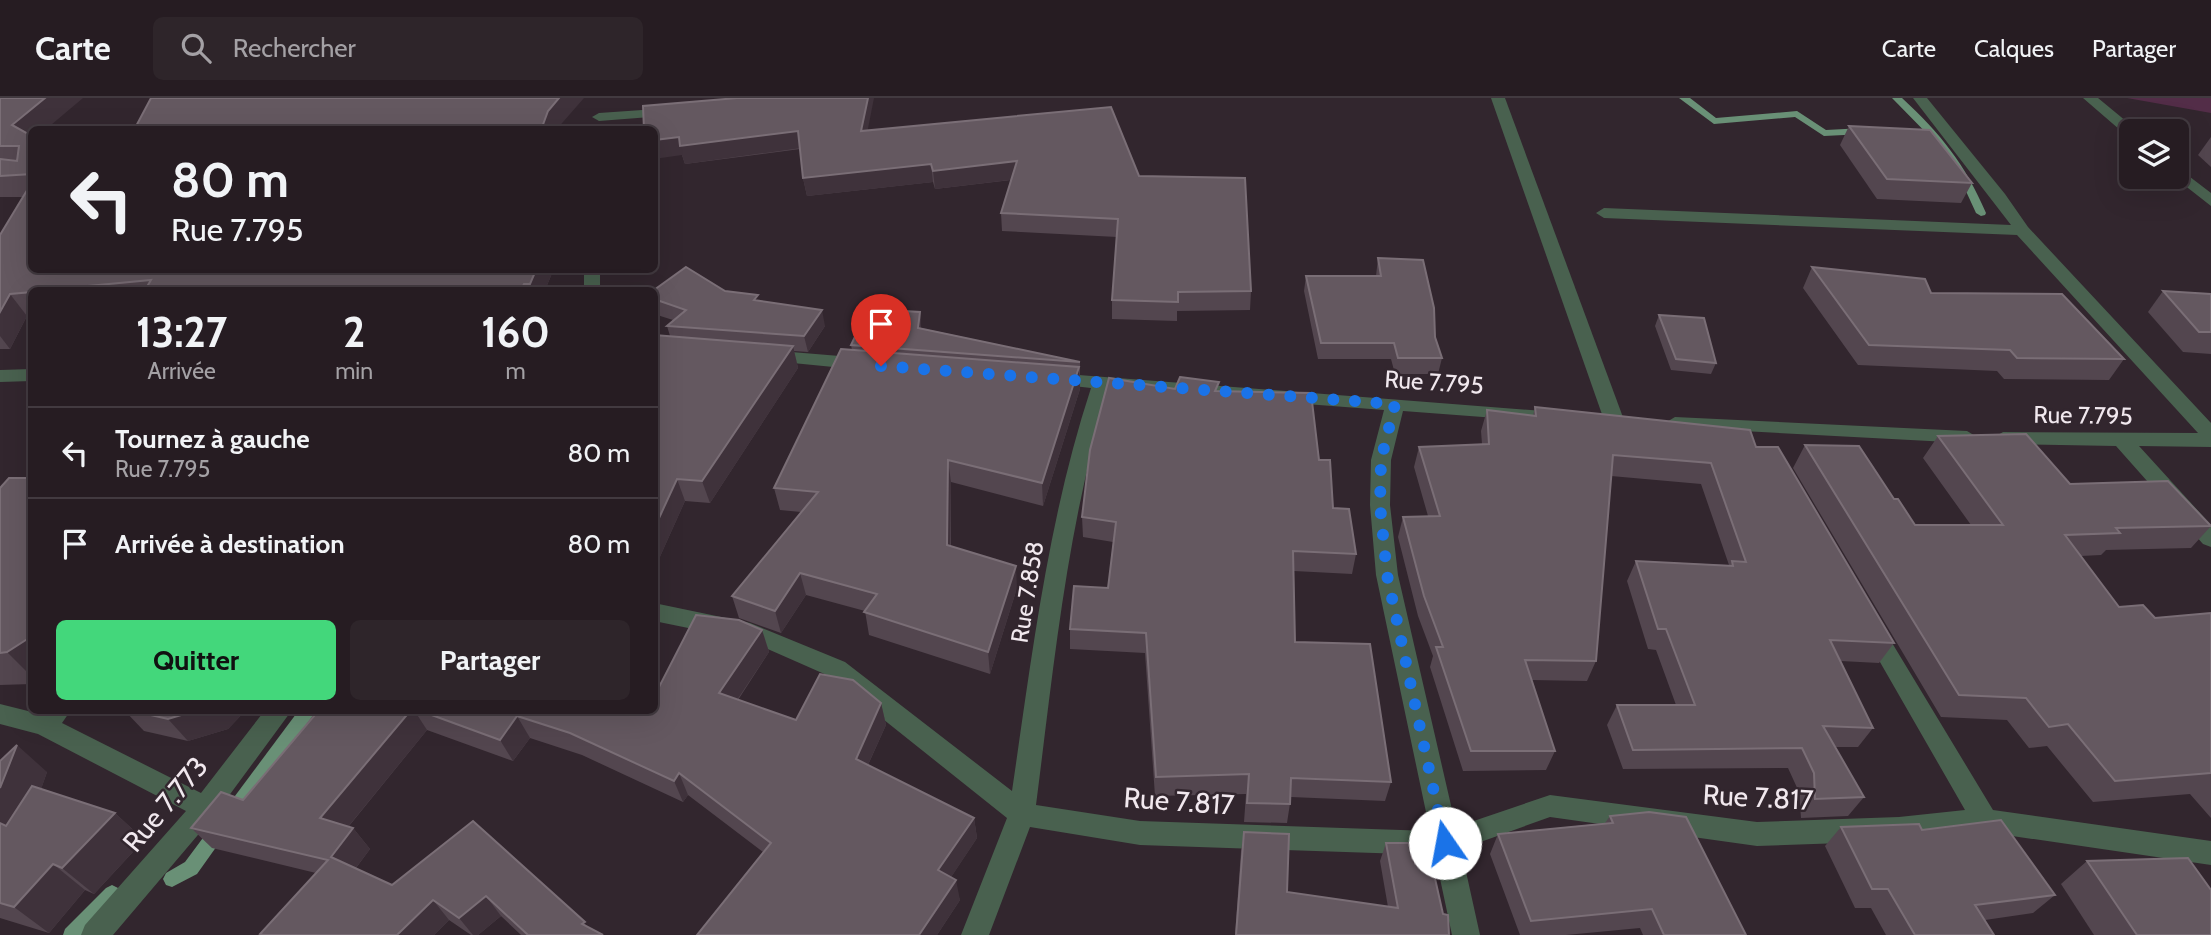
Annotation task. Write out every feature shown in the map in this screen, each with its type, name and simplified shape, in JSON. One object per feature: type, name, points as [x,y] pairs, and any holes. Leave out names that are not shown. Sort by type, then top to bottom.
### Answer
[{"type":"street","points":[[597,123],[608,98]]},
{"type":"street","name":"Rue 7.795","points":[[1037,377],[1620,420],[1498,98]]},
{"type":"street","points":[[1920,98],[2000,197],[2021,230],[2211,438]]},
{"type":"street","points":[[2090,98],[2119,122]]},
{"type":"street","points":[[597,123],[680,111]]},
{"type":"street","points":[[2189,182],[2211,201]]},
{"type":"street","points":[[1604,213],[2021,230]]},
{"type":"street","points":[[747,354],[880,365]]},
{"type":"street","points":[[17,375],[28,360]]},
{"type":"street","name":"Rue 7.858","points":[[975,935],[1022,814],[1054,576],[1087,429],[1102,383]]},
{"type":"street","points":[[1395,404],[1381,460],[1380,505],[1387,575],[1466,935]]},
{"type":"street","name":"Rue 7.795","points":[[1653,422],[2123,441],[2211,438]]},
{"type":"street","points":[[1757,428],[1769,451]]},
{"type":"street","points":[[2123,441],[2211,539]]},
{"type":"street","points":[[1860,607],[1985,820]]},
{"type":"street","name":"Rue 7.817","points":[[658,613],[750,632],[795,649],[836,669],[1022,814],[1140,833],[1445,843],[1550,806],[1757,834],[1899,830],[1985,820],[2211,853]]},
{"type":"street","points":[[0,714],[52,718],[97,756],[205,808]]},
{"type":"street","name":"Rue 7.773","points":[[95,935],[205,808],[277,714]]},
{"type":"street","points":[[2180,849],[2199,882]]},
{"type":"shaded area","points":[[2127,98],[2211,98],[2211,113]]},
{"type":"building","points":[[0,98],[45,98],[12,125],[28,134],[28,174],[0,176],[0,159],[17,161],[19,146],[0,146]]},
{"type":"building","points":[[151,98],[559,98],[548,111],[542,126],[136,126]]},
{"type":"building","points":[[737,98],[868,98],[861,131],[1111,107],[1139,176],[1245,178],[1251,291],[1178,292],[1178,302],[1112,300],[1118,219],[1001,213],[1017,161],[933,171],[931,164],[803,178],[798,131],[680,146],[679,137],[658,140],[658,126],[644,126],[643,106]]},
{"type":"building","points":[[1849,126],[1930,130],[1972,183],[1887,179]]},
{"type":"building","points":[[28,189],[28,273],[535,273],[530,284],[524,284],[522,287],[147,287],[151,280],[78,287],[28,287],[28,292],[10,294],[0,312],[0,235]]},
{"type":"building","points":[[1378,258],[1423,260],[1434,308],[1435,337],[1442,358],[1398,358],[1394,343],[1321,343],[1306,276],[1381,276]]},
{"type":"building","points":[[686,267],[725,291],[758,295],[754,300],[822,310],[804,336],[667,326],[686,310],[658,300],[658,287]]},
{"type":"building","points":[[1812,267],[1925,279],[1931,293],[2062,294],[2124,359],[2017,358],[2010,350],[1869,345]]},
{"type":"building","points":[[2163,291],[2211,294],[2211,332],[2199,332]]},
{"type":"building","points":[[868,309],[920,312],[918,328],[1080,362],[851,345]]},
{"type":"building","points":[[1659,315],[1704,318],[1716,363],[1676,359]]},
{"type":"building","points":[[658,335],[793,346],[702,481],[677,479],[658,520]]},
{"type":"building","points":[[841,349],[1079,367],[1042,483],[948,460],[947,545],[1016,566],[988,652],[864,612],[877,594],[800,573],[775,611],[732,596],[818,492],[774,488]]},
{"type":"building","points":[[1180,377],[1219,382],[1215,391],[1311,393],[1319,460],[1330,460],[1333,508],[1349,509],[1356,554],[1293,551],[1295,642],[1370,644],[1391,782],[1291,778],[1290,804],[1247,803],[1249,774],[1156,777],[1146,633],[1070,629],[1074,586],[1108,588],[1116,522],[1082,517],[1090,450],[1109,378],[1175,389]]},
{"type":"building","points":[[1535,407],[1750,430],[1756,447],[1778,447],[1894,643],[1830,640],[1873,728],[1823,726],[1864,797],[1815,799],[1814,773],[1802,748],[1633,750],[1617,705],[1695,705],[1666,629],[1658,629],[1636,561],[1733,566],[1732,561],[1746,562],[1711,463],[1613,455],[1596,661],[1525,660],[1555,751],[1471,751],[1436,647],[1443,647],[1424,596],[1403,517],[1440,516],[1419,447],[1489,444],[1487,410],[1536,416]]},
{"type":"building","points":[[2026,434],[2070,484],[2168,481],[2211,526],[2116,528],[2120,533],[2065,535],[2119,607],[2143,605],[2155,618],[2211,613],[2211,773],[2115,781],[2068,724],[2049,727],[2026,698],[1959,695],[1805,445],[1859,446],[1915,525],[2003,525],[1938,436]]},
{"type":"building","points":[[9,478],[28,478],[28,639],[7,652],[0,653],[0,488]]},
{"type":"building","points":[[696,615],[739,620],[762,630],[719,693],[796,720],[820,674],[853,680],[881,703],[856,759],[974,818],[938,870],[956,880],[919,935],[697,935],[771,843],[679,773],[674,781],[570,733],[517,716],[500,740],[429,714],[658,714],[658,689]]},
{"type":"building","points":[[146,714],[185,714],[168,719]]},
{"type":"building","points":[[316,714],[408,714],[320,818],[353,828],[331,857],[392,885],[473,821],[585,922],[582,924],[603,935],[528,935],[486,896],[459,918],[433,900],[397,935],[260,934],[328,860],[191,828],[221,792],[243,800]]},
{"type":"building","points":[[17,745],[0,788],[0,761]]},
{"type":"building","points":[[32,786],[115,813],[62,868],[53,864],[14,907],[0,903],[0,823],[6,826]]},
{"type":"building","points":[[1649,812],[1686,817],[1746,935],[1664,935],[1652,909],[1531,921],[1498,834],[1613,823],[1610,816]]},
{"type":"building","points":[[2001,820],[2055,895],[1975,905],[1994,935],[1915,935],[1888,889],[1872,889],[1841,827],[1919,824],[1922,830]]},
{"type":"building","points":[[1244,832],[1289,834],[1287,892],[1398,908],[1386,843],[1427,843],[1443,914],[1448,915],[1449,935],[1236,935]]},
{"type":"building","points":[[2188,858],[2211,890],[2211,935],[2137,935],[2087,861]]},
{"type":"waterway","points":[[1684,98],[1714,121],[1797,114],[1824,133],[1864,131]]},
{"type":"waterway","points":[[1897,98],[1926,126],[1956,162],[1981,213]]},
{"type":"waterway","points":[[232,813],[306,714]]},
{"type":"waterway","points":[[172,879],[191,868],[220,829]]},
{"type":"waterway","points":[[72,935],[112,894]]},
{"type":"route","points":[[881,366],[1395,404],[1381,460],[1380,505],[1387,575],[1445,843]]}]
